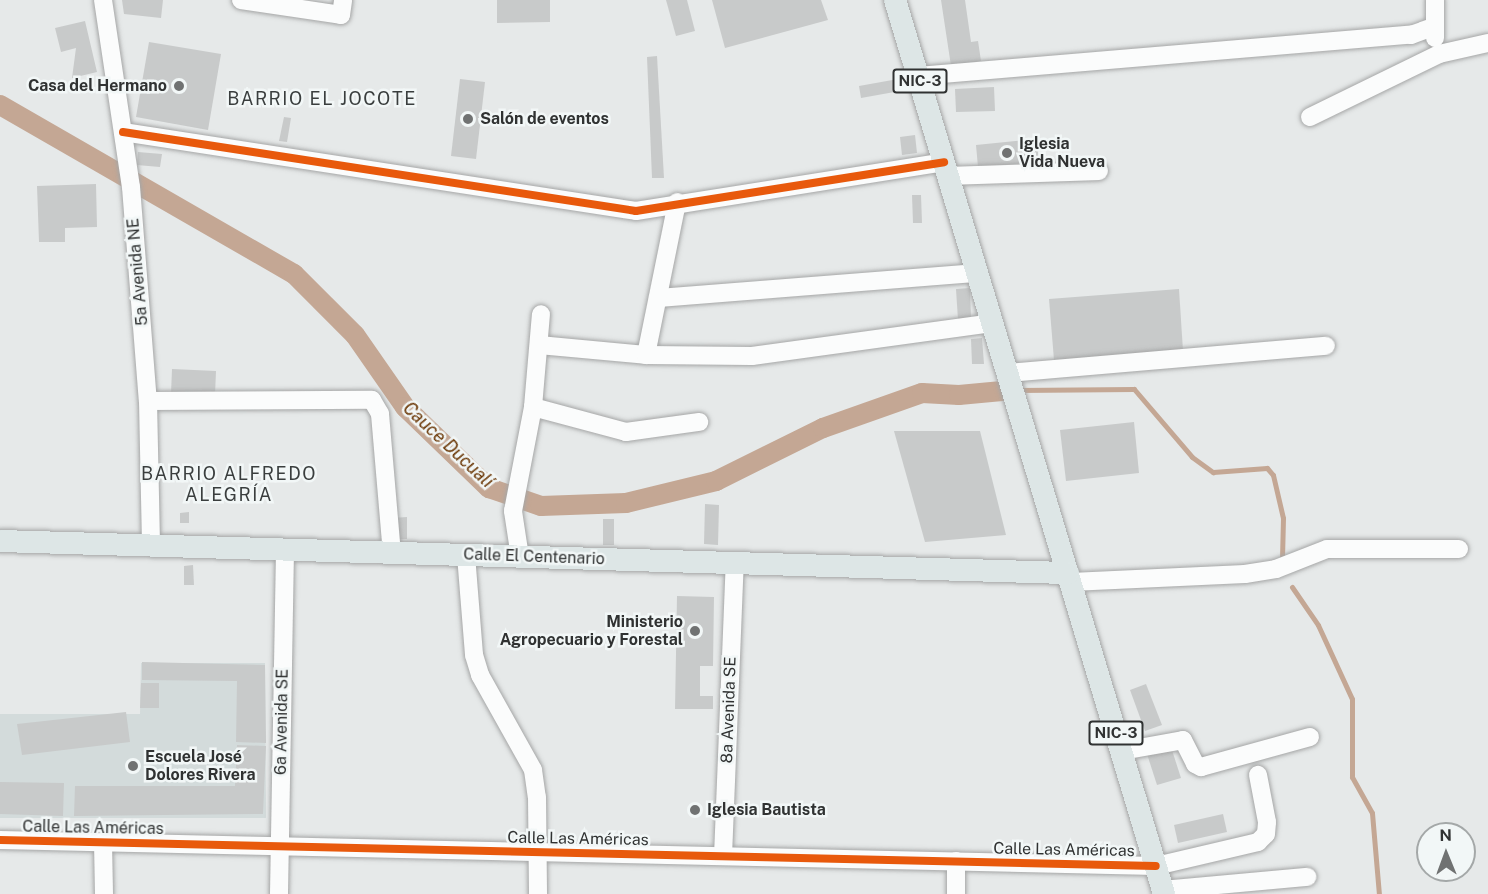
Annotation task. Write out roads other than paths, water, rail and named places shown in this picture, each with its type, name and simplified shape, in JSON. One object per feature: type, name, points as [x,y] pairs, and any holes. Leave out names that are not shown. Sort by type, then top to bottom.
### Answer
[{"type":"main road","name":"NIC-3","points":[[896,0],[1163,892]]},
{"type":"main road","name":"Calle El Centenario","points":[[0,541],[735,563],[1069,577]]},
{"type":"street","name":"5a Avenida NE","points":[[103,0],[131,187],[148,401],[151,546]]},
{"type":"street","points":[[241,0],[341,15],[343,0]]},
{"type":"street","points":[[1435,0],[1433,27],[1439,54]]},
{"type":"street","points":[[918,76],[1388,37],[1433,27]]},
{"type":"street","points":[[1310,117],[1439,54],[1488,43]]},
{"type":"street","points":[[123,132],[537,199],[636,211],[677,202],[946,169],[1099,171]]},
{"type":"street","points":[[646,355],[677,202]]},
{"type":"street","points":[[658,298],[978,273]]},
{"type":"street","points":[[520,557],[513,511],[533,407],[542,314]]},
{"type":"street","points":[[539,345],[646,355],[752,356],[992,322]]},
{"type":"street","points":[[1008,373],[1326,346]]},
{"type":"street","points":[[148,401],[372,400],[380,414],[392,553]]},
{"type":"street","points":[[533,407],[626,432],[699,422]]},
{"type":"street","points":[[1069,577],[1245,574],[1276,568],[1328,549],[1459,549]]},
{"type":"street","name":"6a Avenida SE","points":[[279,894],[285,550]]},
{"type":"street","points":[[466,555],[474,655],[480,675],[533,770],[537,797],[538,894]]},
{"type":"street","name":"8a Avenida SE","points":[[723,856],[735,563]]},
{"type":"street","points":[[1122,751],[1183,740],[1195,764],[1202,767],[1310,737]]},
{"type":"street","name":"Calle Las Américas","points":[[0,840],[1156,866],[1258,842],[1266,834],[1267,822],[1258,775]]},
{"type":"street","points":[[103,842],[104,894]]},
{"type":"street","points":[[956,861],[956,894]]},
{"type":"street","points":[[1163,892],[1307,877]]},
{"type":"waterway","name":"Cauce Ducualí","points":[[0,105],[294,274],[355,335],[405,407],[489,488],[541,506],[626,503],[716,481],[823,428],[922,393],[959,395],[1013,390]]},
{"type":"waterway","points":[[1018,390],[1134,389],[1192,457],[1213,472],[1267,468],[1273,475],[1283,518],[1282,558]]},
{"type":"waterway","points":[[1292,587],[1318,625],[1352,699],[1352,777],[1372,813],[1379,894]]},
{"type":"place","name":"Casa del Hermano","points":[[179,86]]},
{"type":"place","name":"Salón de eventos","points":[[468,119]]},
{"type":"place","name":"Iglesia Vida Nueva","points":[[1007,153]]},
{"type":"place","name":"Ministerio Agropecuario y Forestal","points":[[695,631]]},
{"type":"place","name":"Escuela José Dolores Rivera","points":[[133,766]]},
{"type":"place","name":"Iglesia Bautista","points":[[695,810]]},
{"type":"district","name":"BARRIO EL JOCOTE","points":[[322,99]]},
{"type":"district","name":"BARRIO ALFREDO ALEGRÍA","points":[[229,485]]}]
